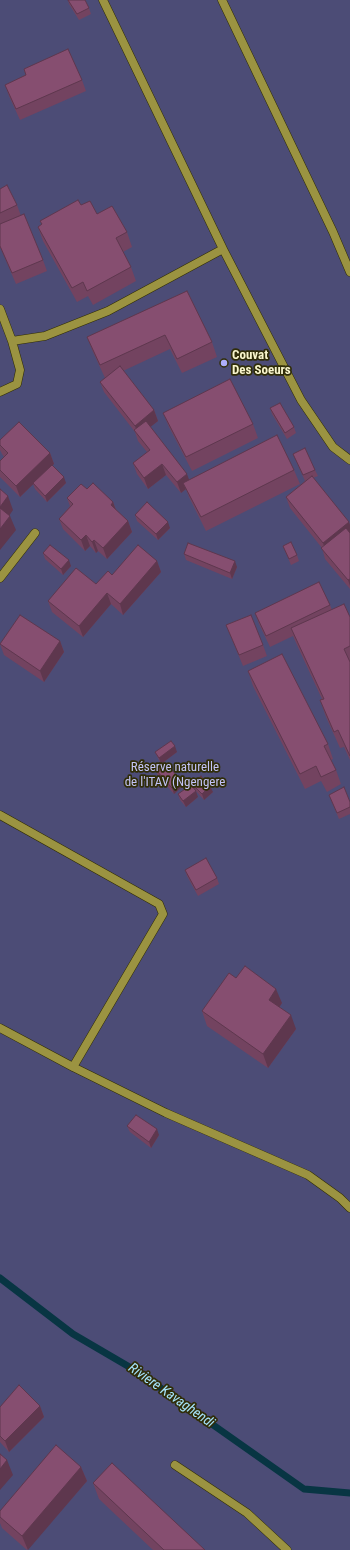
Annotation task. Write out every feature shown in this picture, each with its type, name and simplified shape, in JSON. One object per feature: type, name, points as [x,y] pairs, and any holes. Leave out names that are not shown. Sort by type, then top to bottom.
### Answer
[{"type":"street","points":[[103,0],[223,249],[301,400],[333,447],[350,460]]},
{"type":"street","points":[[222,0],[350,272]]},
{"type":"street","points":[[12,341],[45,336],[108,311],[223,249]]},
{"type":"street","points":[[0,309],[12,341],[20,370],[17,384],[0,392]]},
{"type":"street","points":[[0,578],[35,533]]},
{"type":"street","points":[[0,815],[153,900],[159,904],[163,914],[73,1067]]},
{"type":"street","points":[[0,1028],[73,1067],[166,1113],[308,1175],[340,1198],[350,1208]]},
{"type":"street","points":[[175,1465],[247,1514],[288,1550]]},
{"type":"green space","name":"Réserve naturelle de l'ITAV (Ngengere","points":[[0,0],[350,0],[350,1550],[0,1550]]},
{"type":"building","points":[[68,0],[85,0],[89,8],[77,14]]},
{"type":"building","points":[[68,49],[82,80],[16,109],[5,85],[26,75],[24,69]]},
{"type":"building","points":[[7,185],[17,205],[0,213],[0,189]]},
{"type":"building","points":[[78,200],[81,205],[90,201],[97,214],[112,206],[127,232],[116,238],[131,267],[87,291],[83,282],[72,288],[38,227],[42,224],[40,221]]},
{"type":"building","points":[[24,214],[43,260],[12,273],[0,246],[0,224]]},
{"type":"building","points":[[187,291],[212,342],[177,359],[165,335],[100,365],[87,337]]},
{"type":"building","points":[[120,366],[154,410],[135,426],[100,382]]},
{"type":"building","points":[[230,379],[253,424],[186,457],[163,413]]},
{"type":"building","points":[[280,403],[294,427],[285,433],[270,408]]},
{"type":"building","points":[[146,421],[187,474],[177,482],[162,464],[144,478],[133,463],[150,450],[134,430]]},
{"type":"building","points":[[19,422],[50,453],[16,486],[0,470],[0,461],[8,453],[0,445],[0,440]]},
{"type":"building","points":[[277,435],[294,470],[201,517],[183,483]]},
{"type":"building","points":[[305,448],[315,470],[303,475],[293,454]]},
{"type":"building","points":[[52,465],[64,477],[45,496],[33,483]]},
{"type":"building","points":[[312,476],[349,522],[323,543],[286,497]]},
{"type":"building","points":[[93,483],[113,502],[111,505],[128,521],[103,548],[94,540],[92,542],[86,535],[81,540],[59,519],[73,504],[67,498],[81,484],[87,489]]},
{"type":"building","points":[[0,489],[8,496],[0,507]]},
{"type":"building","points":[[147,502],[168,522],[156,534],[135,515]]},
{"type":"building","points":[[0,508],[10,516],[0,529]]},
{"type":"building","points":[[346,528],[350,533],[350,579],[348,580],[321,548]]},
{"type":"building","points":[[291,542],[297,555],[289,559],[283,546]]},
{"type":"building","points":[[188,543],[235,561],[230,573],[184,554]]},
{"type":"building","points":[[50,545],[69,560],[61,569],[43,553]]},
{"type":"building","points":[[138,545],[157,561],[120,604],[107,593],[79,626],[48,601],[76,568],[96,584],[108,571],[112,575]]},
{"type":"building","points":[[319,582],[330,605],[266,636],[255,613]]},
{"type":"building","points":[[344,604],[350,617],[350,646],[344,649],[350,662],[350,756],[338,730],[334,732],[320,700],[324,699],[291,628]]},
{"type":"building","points":[[20,615],[60,641],[40,671],[0,644]]},
{"type":"building","points":[[251,615],[263,645],[239,655],[226,625]]},
{"type":"building","points":[[282,654],[328,744],[324,746],[336,770],[321,777],[316,766],[300,774],[248,671]]},
{"type":"building","points":[[171,741],[175,746],[159,758],[155,752]]},
{"type":"building","points":[[165,763],[181,780],[172,788],[156,770]]},
{"type":"building","points":[[201,776],[210,786],[202,794],[192,784]]},
{"type":"building","points":[[191,785],[196,791],[183,801],[178,794]]},
{"type":"building","points":[[344,787],[350,802],[350,807],[337,813],[329,795]]},
{"type":"building","points":[[206,858],[217,878],[196,890],[185,870]]},
{"type":"building","points":[[245,966],[276,989],[269,1000],[291,1015],[263,1054],[202,1011],[229,973],[236,978]]},
{"type":"building","points":[[136,1115],[157,1129],[149,1142],[127,1126]]},
{"type":"building","points":[[19,1385],[40,1406],[5,1441],[0,1436],[0,1407]]},
{"type":"building","points":[[56,1445],[81,1467],[22,1536],[0,1517],[0,1511]]},
{"type":"building","points":[[0,1454],[7,1460],[0,1469]]},
{"type":"building","points":[[112,1463],[205,1550],[164,1550],[93,1483]]},
{"type":"waterway","name":"Riviere Kavaghendi","points":[[0,1278],[73,1334],[138,1372],[304,1489],[350,1493]]},
{"type":"place","name":"Couvat Des Soeurs","points":[[224,363]]}]
